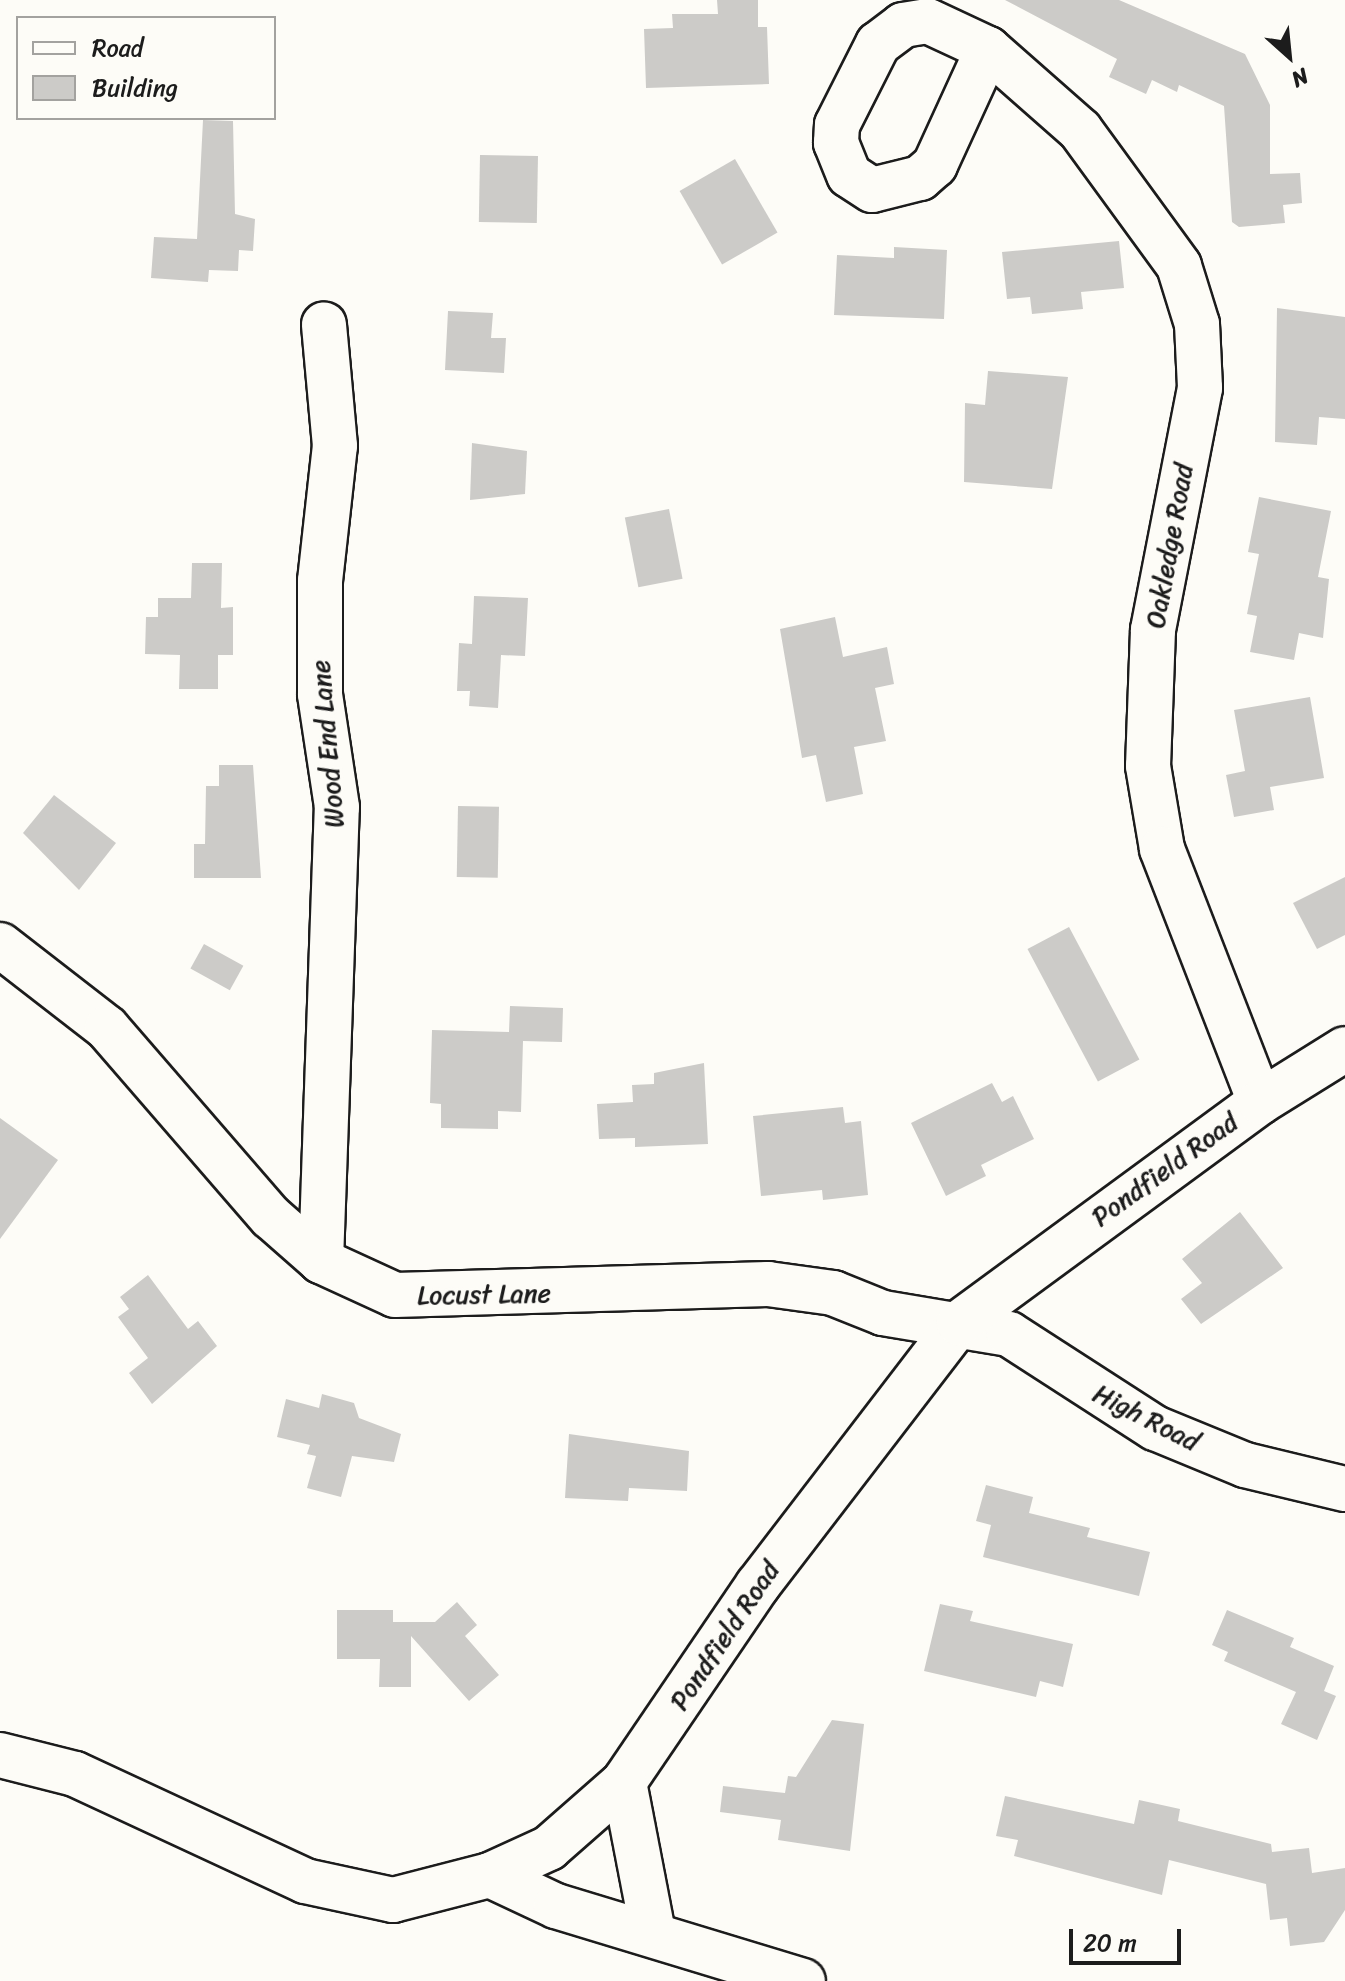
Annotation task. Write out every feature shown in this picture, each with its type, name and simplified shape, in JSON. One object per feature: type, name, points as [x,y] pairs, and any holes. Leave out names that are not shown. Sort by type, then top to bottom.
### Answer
[{"type":"street","name":"Oakledge Road","points":[[988,49],[1080,130],[1158,229],[1197,324],[1200,388],[1153,630],[1148,766],[1162,849],[1260,1102]]},
{"type":"street","name":"Wood End Lane","points":[[321,1261],[337,807],[320,694],[320,581],[335,446],[324,324]]},
{"type":"street","name":"Locust Lane","points":[[0,945],[107,1028],[271,1217],[321,1261],[395,1295],[768,1284],[959,1323]]},
{"type":"street","name":"Pondfield Road","points":[[0,1755],[75,1774],[305,1881],[393,1900],[490,1875],[549,1848],[624,1782],[758,1585],[959,1323],[1260,1102],[1345,1049]]},
{"type":"street","name":"High Road","points":[[959,1323],[1009,1334],[1155,1428],[1245,1465],[1345,1489]]},
{"type":"street","points":[[624,1782],[653,1933]]},
{"type":"street","points":[[490,1875],[556,1906],[803,1981]]},
{"type":"building","points":[[717,0],[758,0],[758,27],[767,27],[769,84],[646,88],[644,29],[673,28],[672,14],[718,14]]},
{"type":"building","points":[[1005,0],[1119,0],[1245,54],[1270,105],[1270,174],[1300,173],[1302,203],[1283,205],[1285,223],[1239,227],[1232,222],[1224,106],[1179,85],[1177,92],[1152,80],[1146,94],[1109,77],[1117,59]]},
{"type":"building","points":[[203,120],[233,121],[235,214],[255,219],[253,251],[239,250],[238,271],[209,270],[208,282],[151,278],[154,237],[197,239]]},
{"type":"building","points":[[480,155],[538,156],[537,223],[479,222]]},
{"type":"building","points":[[735,159],[778,233],[722,265],[680,191]]},
{"type":"building","points":[[1119,241],[1124,288],[1081,292],[1083,309],[1032,314],[1030,297],[1007,299],[1002,252]]},
{"type":"building","points":[[894,247],[947,250],[944,319],[834,315],[837,255],[894,258]]},
{"type":"building","points":[[1277,308],[1345,317],[1345,419],[1319,417],[1317,445],[1275,442]]},
{"type":"building","points":[[448,311],[493,313],[491,338],[506,338],[504,373],[445,370]]},
{"type":"building","points":[[988,371],[1068,377],[1052,489],[964,482],[965,403],[985,405]]},
{"type":"building","points":[[472,443],[527,451],[525,494],[470,500]]},
{"type":"building","points":[[1259,497],[1331,511],[1318,577],[1329,579],[1323,638],[1299,633],[1294,660],[1250,652],[1257,616],[1247,614],[1259,554],[1248,552]]},
{"type":"building","points":[[669,509],[683,579],[638,587],[625,518]]},
{"type":"building","points":[[192,563],[222,563],[221,608],[233,607],[233,655],[218,655],[218,689],[179,689],[180,655],[145,654],[146,617],[158,617],[158,598],[191,598]]},
{"type":"building","points":[[474,596],[528,598],[525,656],[501,655],[498,708],[469,706],[470,691],[457,691],[459,643],[472,644]]},
{"type":"building","points":[[835,617],[843,657],[887,647],[894,684],[875,688],[886,741],[854,747],[863,794],[826,802],[816,755],[802,758],[780,629]]},
{"type":"building","points":[[1310,697],[1324,778],[1270,787],[1274,810],[1234,817],[1226,775],[1245,771],[1234,710]]},
{"type":"building","points":[[219,765],[253,765],[261,878],[194,878],[194,844],[205,844],[206,786],[219,786]]},
{"type":"building","points":[[54,795],[116,843],[79,890],[23,833]]},
{"type":"building","points":[[458,806],[499,807],[498,878],[457,877]]},
{"type":"building","points":[[1345,877],[1345,935],[1317,949],[1293,903]]},
{"type":"building","points":[[1069,927],[1139,1059],[1098,1082],[1028,949]]},
{"type":"building","points":[[204,944],[243,966],[230,990],[190,968]]},
{"type":"building","points":[[510,1006],[563,1008],[562,1042],[523,1041],[521,1112],[498,1111],[498,1129],[441,1128],[441,1104],[430,1103],[432,1030],[509,1032]]},
{"type":"building","points":[[704,1063],[708,1144],[635,1147],[635,1138],[599,1139],[597,1104],[633,1102],[632,1085],[654,1084],[654,1073]]},
{"type":"building","points":[[992,1083],[1002,1102],[1013,1096],[1034,1139],[981,1165],[986,1176],[946,1196],[911,1123]]},
{"type":"building","points":[[843,1107],[845,1123],[861,1121],[868,1195],[823,1200],[822,1190],[761,1196],[753,1116]]},
{"type":"building","points":[[0,1118],[58,1160],[0,1239]]},
{"type":"building","points":[[1240,1212],[1283,1268],[1201,1324],[1181,1299],[1202,1283],[1182,1259]]},
{"type":"building","points":[[148,1275],[188,1329],[198,1321],[217,1346],[152,1404],[129,1373],[148,1358],[118,1317],[129,1309],[120,1297]]},
{"type":"building","points":[[322,1394],[354,1403],[359,1418],[401,1434],[394,1462],[352,1456],[341,1497],[307,1488],[316,1456],[307,1454],[310,1445],[277,1437],[286,1399],[319,1408]]},
{"type":"building","points":[[569,1434],[689,1451],[687,1491],[629,1488],[628,1501],[565,1498]]},
{"type":"building","points":[[986,1485],[1033,1497],[1029,1513],[1090,1528],[1087,1537],[1150,1552],[1139,1596],[983,1557],[991,1525],[976,1521]]},
{"type":"building","points":[[457,1602],[477,1625],[465,1636],[499,1675],[469,1701],[411,1636],[411,1687],[379,1687],[380,1659],[337,1659],[337,1610],[393,1610],[393,1622],[435,1622]]},
{"type":"building","points":[[940,1604],[973,1611],[970,1621],[1073,1644],[1063,1687],[1040,1681],[1036,1697],[924,1671]]},
{"type":"building","points":[[1227,1610],[1294,1638],[1290,1647],[1334,1666],[1324,1691],[1336,1696],[1317,1740],[1281,1724],[1296,1692],[1224,1661],[1228,1652],[1212,1645]]},
{"type":"building","points":[[832,1720],[864,1724],[850,1851],[778,1840],[781,1820],[720,1812],[723,1786],[785,1793],[788,1776],[796,1777]]},
{"type":"building","points":[[1005,1796],[1134,1824],[1139,1800],[1180,1809],[1178,1821],[1271,1844],[1272,1852],[1309,1848],[1312,1873],[1345,1868],[1345,1910],[1324,1942],[1290,1946],[1287,1918],[1270,1920],[1266,1884],[1169,1860],[1162,1895],[1014,1856],[1018,1840],[996,1836]]}]
